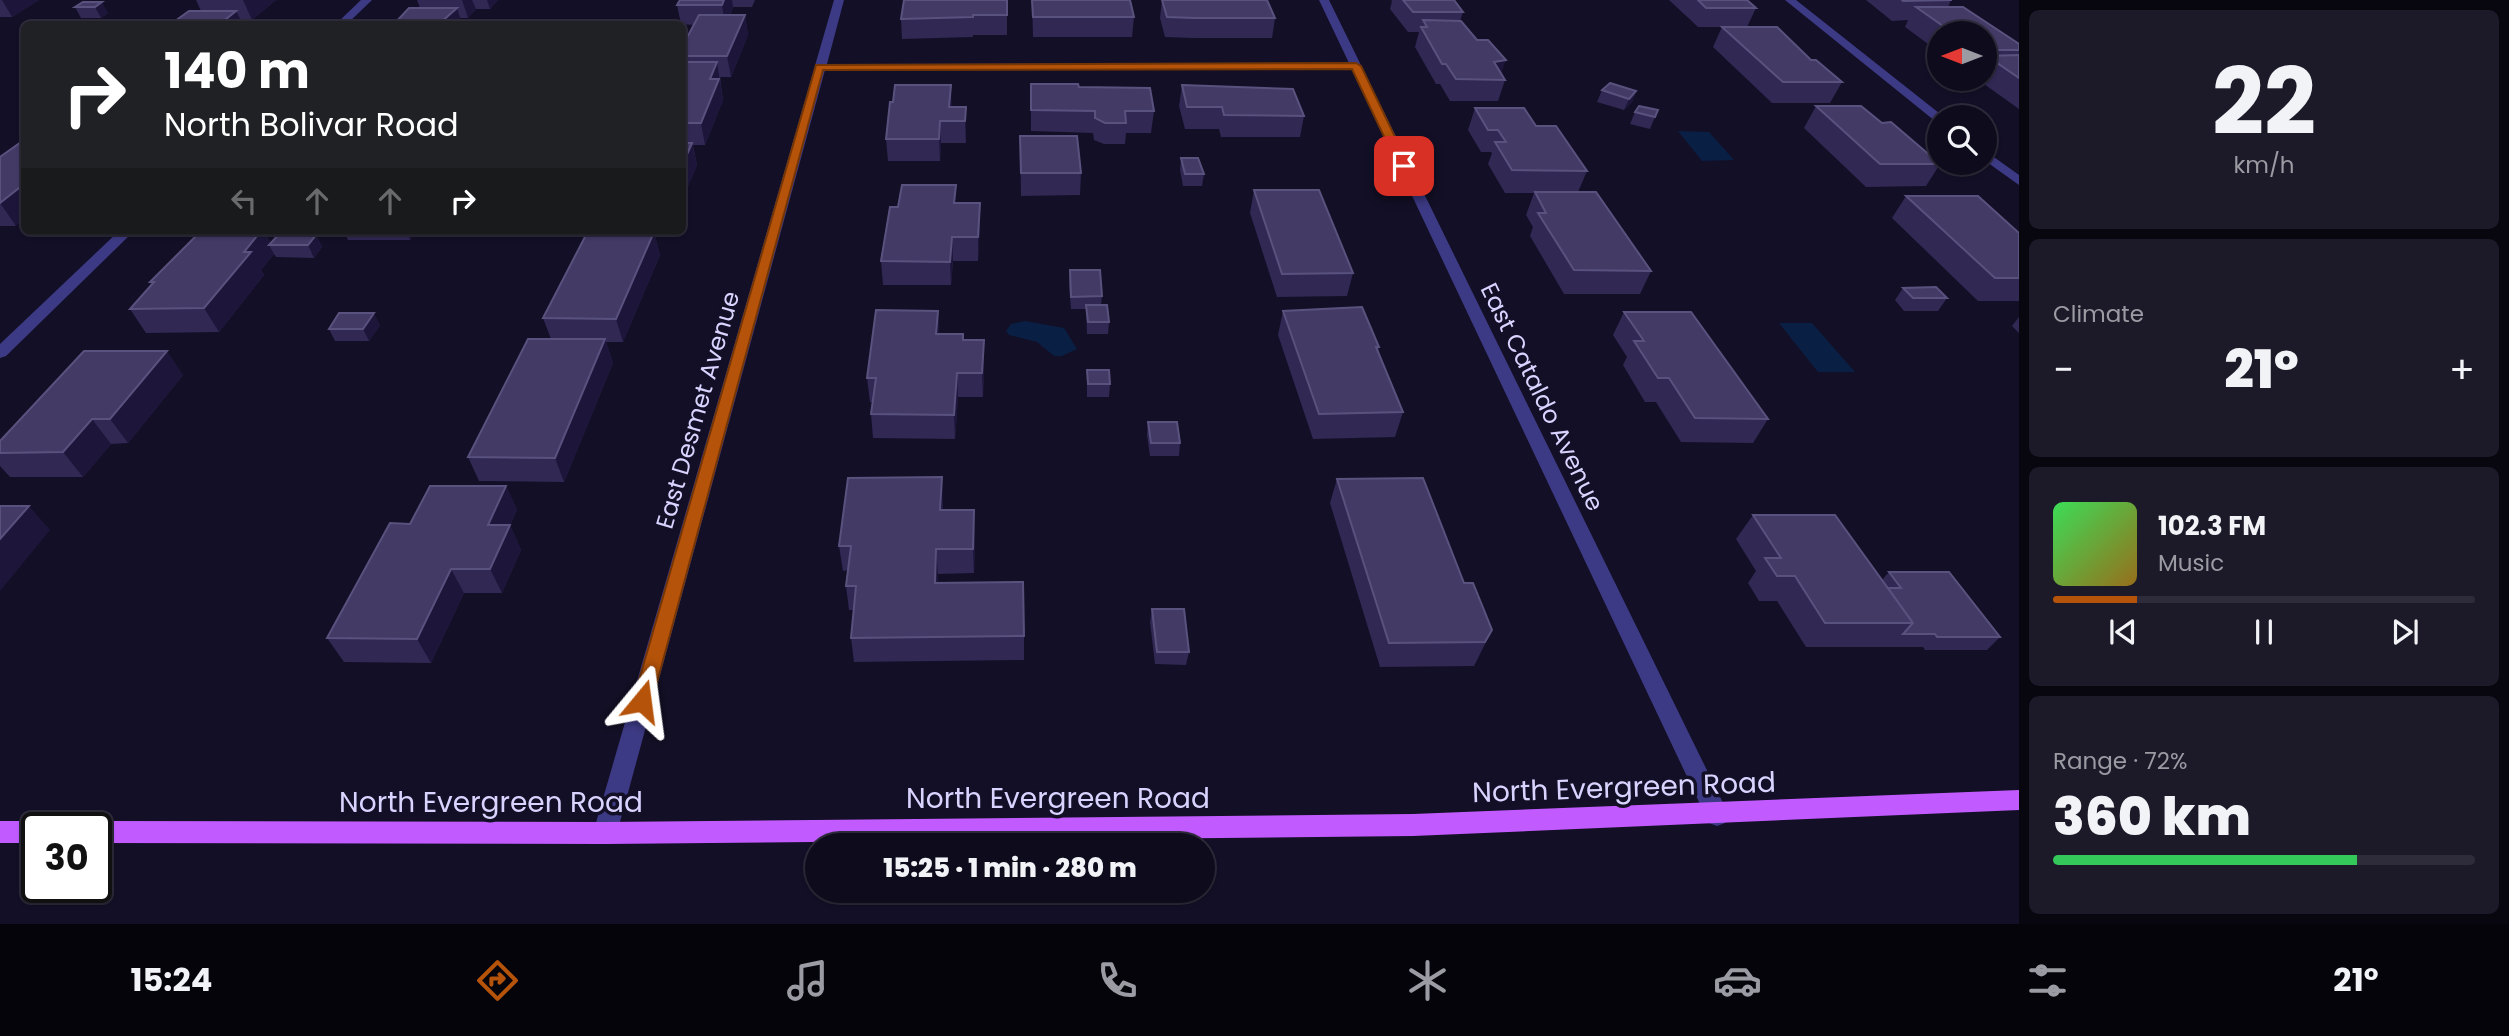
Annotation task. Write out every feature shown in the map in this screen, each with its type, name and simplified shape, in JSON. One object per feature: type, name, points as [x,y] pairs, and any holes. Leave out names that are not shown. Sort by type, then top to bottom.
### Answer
[{"type":"main road","name":"North Evergreen Road","points":[[112,832],[606,833],[1413,825],[1717,815],[2019,800]]},
{"type":"main road","points":[[0,832],[21,832]]},
{"type":"street","points":[[344,21],[367,0]]},
{"type":"street","name":"East Desmet Avenue","points":[[606,833],[839,0]]},
{"type":"street","name":"East Cataldo Avenue","points":[[1324,0],[1717,815]]},
{"type":"street","points":[[1790,0],[1927,108]]},
{"type":"street","points":[[819,67],[1356,66]]},
{"type":"street","points":[[1997,164],[2019,181]]},
{"type":"street","points":[[0,353],[123,235]]},
{"type":"water","points":[[1678,131],[1709,132],[1734,160],[1702,161]]},
{"type":"water","points":[[1025,321],[1064,328],[1077,349],[1062,356],[1054,356],[1037,342],[1009,335],[1006,331],[1011,324]]},
{"type":"water","points":[[1779,323],[1812,323],[1855,372],[1818,372]]},
{"type":"building","points":[[680,0],[724,0],[722,5],[677,5]]},
{"type":"building","points":[[904,0],[1007,0],[1007,15],[901,19]]},
{"type":"building","points":[[1032,0],[1130,0],[1134,17],[1033,17]]},
{"type":"building","points":[[1162,0],[1267,0],[1275,18],[1167,17]]},
{"type":"building","points":[[1403,0],[1454,0],[1463,12],[1413,12]]},
{"type":"building","points":[[1698,0],[1747,0],[1756,8],[1706,8]]},
{"type":"building","points":[[83,2],[102,2],[95,7],[75,7]]},
{"type":"building","points":[[1916,7],[1963,7],[1984,21],[1936,21]]},
{"type":"building","points":[[409,8],[457,8],[442,21],[397,21]]},
{"type":"building","points":[[189,11],[236,11],[224,21],[175,21]]},
{"type":"building","points":[[699,15],[745,15],[727,56],[686,56],[686,39]]},
{"type":"building","points":[[1423,20],[1461,21],[1477,40],[1488,40],[1506,60],[1494,62],[1505,80],[1456,79],[1446,64],[1442,64],[1421,27],[1427,27]]},
{"type":"building","points":[[1722,27],[1777,27],[1811,60],[1816,60],[1842,82],[1783,82]]},
{"type":"building","points":[[1997,29],[2019,44],[2019,50],[1997,50]]},
{"type":"building","points":[[2019,55],[2019,78],[1997,63],[1997,56]]},
{"type":"building","points":[[686,62],[717,62],[710,79],[719,79],[701,123],[686,123]]},
{"type":"building","points":[[1610,83],[1636,91],[1629,99],[1602,90]]},
{"type":"building","points":[[1031,84],[1150,88],[1154,111],[1125,111],[1126,123],[1105,123],[1095,118],[1095,111],[1031,110]]},
{"type":"building","points":[[895,85],[951,85],[949,107],[966,107],[965,121],[940,121],[939,139],[886,139],[890,102],[893,102]]},
{"type":"building","points":[[1182,85],[1293,89],[1304,116],[1224,115],[1222,107],[1187,107]]},
{"type":"building","points":[[1639,106],[1658,110],[1655,117],[1635,112]]},
{"type":"building","points":[[1816,106],[1861,106],[1882,123],[1891,122],[1927,153],[1927,164],[1880,164]]},
{"type":"building","points":[[1475,108],[1524,108],[1536,126],[1556,126],[1587,171],[1512,170],[1495,142],[1506,142],[1498,130],[1488,130]]},
{"type":"building","points":[[1020,136],[1077,136],[1081,173],[1021,173]]},
{"type":"building","points":[[21,142],[21,186],[0,203],[0,157]]},
{"type":"building","points":[[686,143],[692,143],[686,157]]},
{"type":"building","points":[[1181,158],[1198,158],[1204,174],[1185,174]]},
{"type":"building","points":[[902,185],[956,185],[954,203],[980,203],[978,237],[952,237],[950,262],[881,261],[890,207],[898,207]]},
{"type":"building","points":[[1254,190],[1319,190],[1353,273],[1282,274]]},
{"type":"building","points":[[1535,192],[1596,192],[1651,271],[1574,270],[1538,213],[1546,213]]},
{"type":"building","points":[[1906,196],[1978,196],[2019,233],[2019,278],[1995,278]]},
{"type":"building","points":[[197,235],[258,235],[244,252],[251,252],[204,308],[130,309],[154,282],[150,282]]},
{"type":"building","points":[[278,235],[316,235],[308,245],[269,245]]},
{"type":"building","points":[[586,235],[653,235],[616,319],[543,318]]},
{"type":"building","points":[[1070,270],[1100,270],[1102,296],[1071,297]]},
{"type":"building","points":[[1936,287],[1947,298],[1913,298],[1903,288]]},
{"type":"building","points":[[1086,305],[1107,305],[1109,322],[1088,322]]},
{"type":"building","points":[[1362,307],[1403,412],[1319,414],[1283,311]]},
{"type":"building","points":[[876,310],[938,311],[936,334],[963,334],[963,340],[984,340],[982,373],[957,373],[954,415],[871,414],[876,378],[867,378]]},
{"type":"building","points":[[1624,312],[1691,312],[1768,419],[1695,418],[1669,378],[1658,378],[1634,341],[1644,341]]},
{"type":"building","points":[[339,313],[374,313],[363,329],[329,329]]},
{"type":"building","points":[[528,339],[605,339],[555,458],[468,457]]},
{"type":"building","points":[[84,351],[167,351],[110,419],[92,419],[63,452],[0,453],[0,441]]},
{"type":"building","points":[[1087,370],[1109,370],[1110,384],[1088,384]]},
{"type":"building","points":[[1148,422],[1177,422],[1180,443],[1151,443]]},
{"type":"building","points":[[942,477],[940,510],[974,510],[973,549],[936,549],[935,583],[1023,582],[1024,636],[851,638],[856,586],[846,586],[851,546],[839,546],[848,478]]},
{"type":"building","points":[[1423,478],[1464,583],[1473,583],[1492,630],[1485,642],[1389,643],[1337,479]]},
{"type":"building","points":[[430,486],[506,486],[488,525],[510,525],[490,569],[451,569],[417,639],[327,638],[390,523],[410,524]]},
{"type":"building","points":[[0,506],[29,506],[0,539]]},
{"type":"building","points":[[1753,515],[1835,515],[1913,623],[1825,623],[1795,576],[1777,576],[1765,558],[1781,558]]},
{"type":"building","points":[[1889,572],[1949,572],[2000,637],[1903,634],[1913,623],[1888,588],[1901,588]]},
{"type":"building","points":[[1152,609],[1184,609],[1189,652],[1157,652]]},
{"type":"route","points":[[642,701],[819,67],[1356,66],[1404,166]]}]
